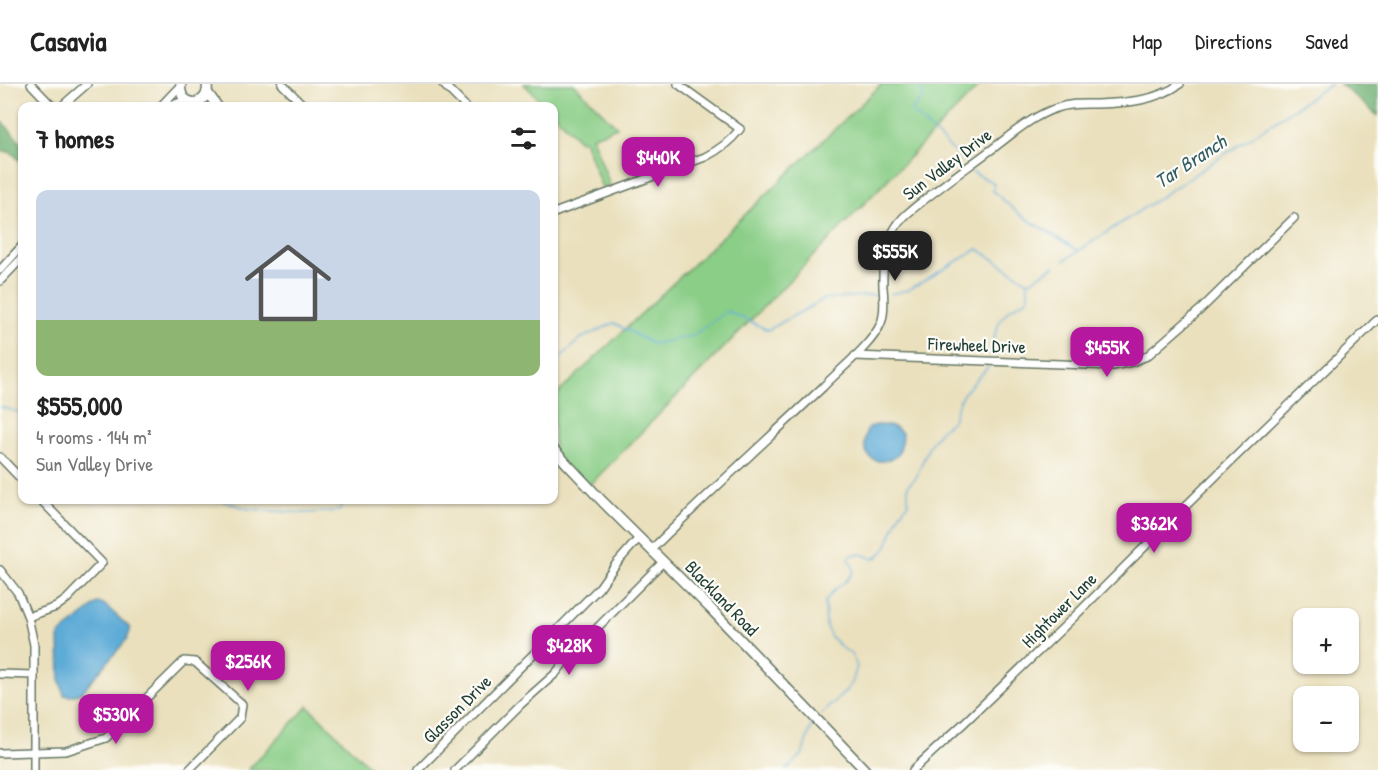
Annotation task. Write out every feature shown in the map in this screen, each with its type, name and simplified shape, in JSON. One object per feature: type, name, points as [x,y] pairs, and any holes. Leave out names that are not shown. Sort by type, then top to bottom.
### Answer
[{"type":"street","points":[[31,84],[48,102]]},
{"type":"street","points":[[67,102],[87,84]]},
{"type":"street","points":[[282,84],[300,102]]},
{"type":"street","points":[[443,84],[461,102]]},
{"type":"street","points":[[558,210],[705,158],[721,149],[740,129],[678,84]]},
{"type":"street","name":"Sun Valley Drive","points":[[651,550],[855,356],[872,337],[881,323],[884,310],[883,274],[888,246],[894,230],[907,214],[1025,125],[1054,108],[1077,104],[1131,102],[1152,98],[1180,84]]},
{"type":"street","points":[[181,85],[181,95],[193,102]]},
{"type":"street","points":[[165,102],[181,85]]},
{"type":"street","points":[[186,102],[204,98],[207,88]]},
{"type":"street","points":[[207,88],[215,102]]},
{"type":"street","name":"Firewheel Drive","points":[[855,356],[1113,366],[1132,362],[1147,356],[1200,310],[1294,218]]},
{"type":"street","points":[[0,281],[5,268],[18,251]]},
{"type":"street","points":[[5,268],[18,260]]},
{"type":"street","name":"Hightower Lane","points":[[913,770],[1071,620],[1378,319]]},
{"type":"street","name":"Blackland Road","points":[[558,454],[865,770]]},
{"type":"street","points":[[0,457],[18,476]]},
{"type":"street","points":[[28,617],[56,607],[67,599],[102,563],[45,504]]},
{"type":"street","name":"Glasson Drive","points":[[418,770],[599,588],[639,538]]},
{"type":"street","points":[[455,770],[520,705],[556,673],[569,656],[663,562]]},
{"type":"street","points":[[0,570],[18,593],[28,617],[34,645],[34,770]]},
{"type":"street","points":[[0,753],[66,751],[106,738],[184,661],[195,662],[242,704],[240,718],[189,770]]},
{"type":"street","points":[[0,674],[34,675]]},
{"type":"green space","points":[[524,84],[574,84],[617,127],[592,137],[610,185],[602,188],[584,140],[580,141],[558,118],[558,102],[542,102]]},
{"type":"green space","points":[[882,84],[981,84],[586,489],[558,462],[558,393]]},
{"type":"green space","points":[[1340,84],[1378,84],[1378,116]]},
{"type":"green space","points":[[0,120],[18,140],[18,159],[12,153],[0,150]]},
{"type":"green space","points":[[308,706],[372,770],[248,770]]},
{"type":"water","points":[[887,425],[902,433],[898,455],[882,461],[875,460],[866,452],[865,437],[868,428]]},
{"type":"water","points":[[97,603],[105,605],[129,627],[130,631],[127,639],[82,692],[69,696],[64,695],[60,681],[59,635]]},
{"type":"waterway","points":[[921,84],[923,98],[911,111],[964,161]]},
{"type":"waterway","name":"Tar Branch","points":[[1065,260],[1331,84]]},
{"type":"waterway","points":[[972,172],[994,183],[993,191],[1019,214],[1079,251]]},
{"type":"waterway","name":"Tar Branch","points":[[890,294],[908,290],[978,249],[1028,282],[1055,266]]},
{"type":"waterway","points":[[990,354],[995,334],[1005,314],[1028,299],[1028,284]]},
{"type":"waterway","name":"Tar Branch","points":[[558,360],[580,339],[614,323],[653,344],[692,336],[727,311],[768,330],[824,299],[876,295]]},
{"type":"waterway","points":[[821,714],[852,683],[857,666],[851,654],[831,637],[826,627],[825,602],[835,589],[853,573],[853,567],[848,558],[857,554],[873,559],[886,548],[900,513],[908,504],[908,485],[916,478],[929,446],[940,431],[953,420],[963,394],[989,366]]},
{"type":"waterway","name":"Tar Branch","points":[[0,407],[18,412]]},
{"type":"waterway","name":"Tar Branch","points":[[233,504],[249,509],[303,513],[339,511],[343,504]]},
{"type":"waterway","points":[[786,770],[802,755],[812,724]]}]
